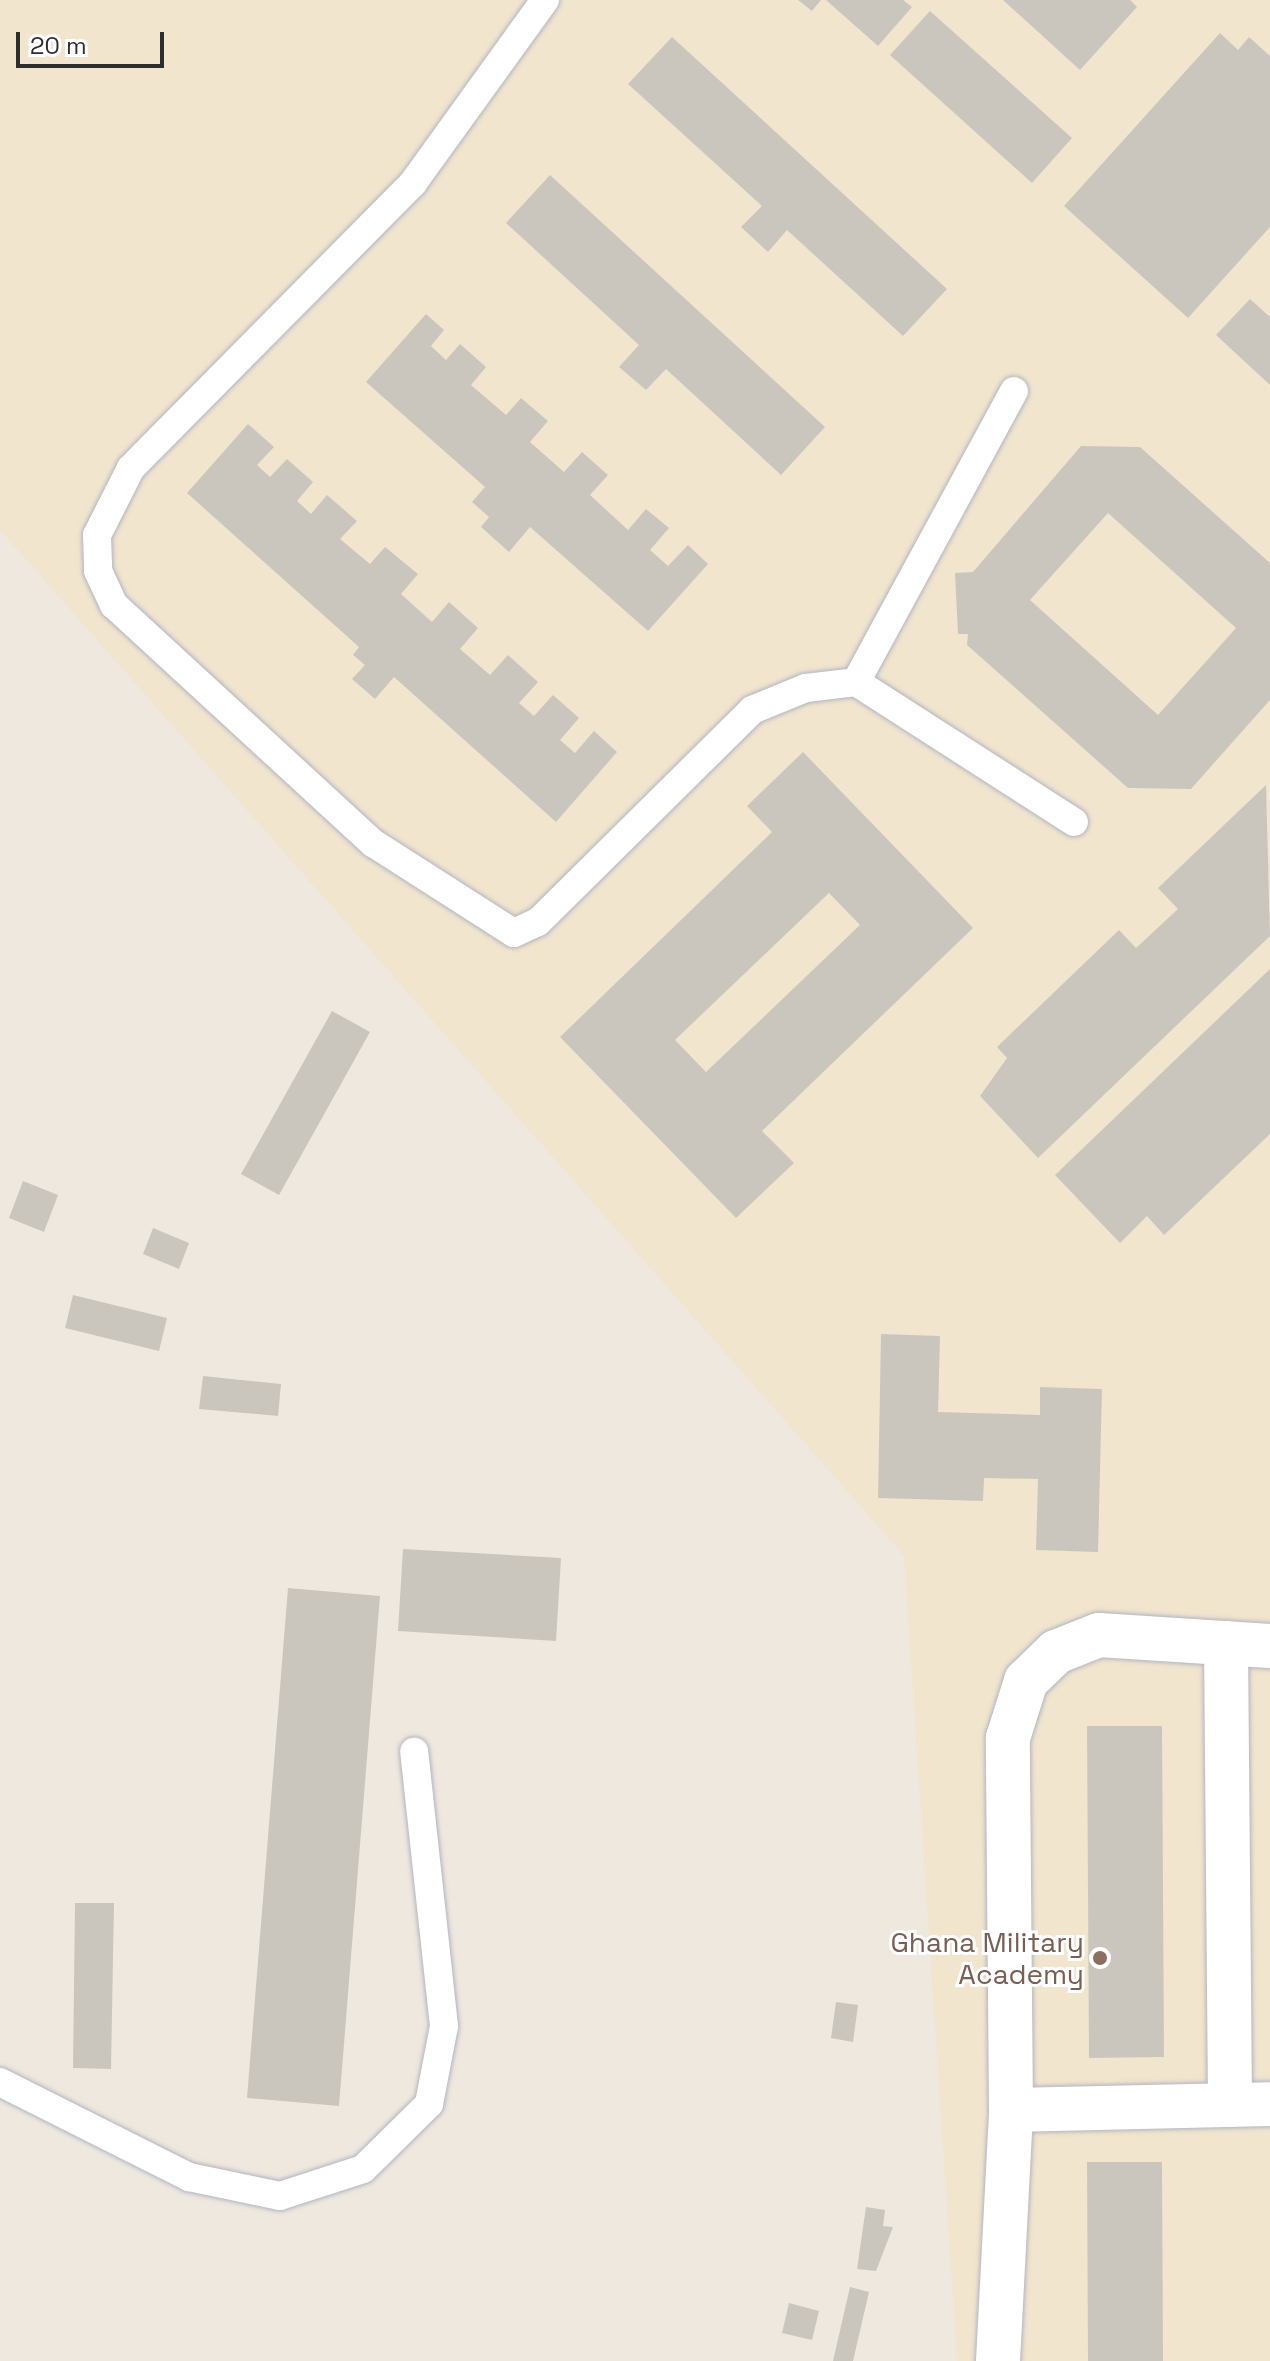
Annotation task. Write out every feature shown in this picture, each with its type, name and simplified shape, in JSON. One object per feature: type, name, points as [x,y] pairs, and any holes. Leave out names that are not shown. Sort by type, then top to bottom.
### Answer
[{"type":"street","points":[[998,2361],[1011,2110],[1008,1738],[1026,1681],[1056,1652],[1099,1635],[1270,1646]]},
{"type":"street","points":[[1011,2110],[1250,2104],[1226,1643]]},
{"type":"lane","points":[[545,0],[413,183],[131,468],[97,535],[108,593],[373,843],[514,933],[538,922],[752,710],[806,688],[856,682],[1074,822]]},
{"type":"lane","points":[[856,682],[1014,391]]},
{"type":"lane","points":[[0,2082],[189,2177],[280,2196],[363,2169],[429,2104],[444,2026],[414,1752]]},
{"type":"shaded area","points":[[0,0],[1270,0],[1270,2361],[957,2361],[904,1556],[0,530]]},
{"type":"building","points":[[798,0],[821,0],[812,11]]},
{"type":"building","points":[[826,0],[903,0],[912,7],[878,46]]},
{"type":"building","points":[[1003,0],[1130,0],[1137,7],[1080,70]]},
{"type":"building","points":[[930,11],[1072,138],[1032,183],[890,55]]},
{"type":"building","points":[[1220,33],[1238,50],[1249,37],[1270,56],[1270,227],[1188,318],[1064,206]]},
{"type":"building","points":[[672,37],[947,289],[903,336],[787,230],[768,252],[741,227],[762,206],[628,84]]},
{"type":"building","points":[[550,175],[825,427],[781,475],[666,369],[646,390],[619,367],[639,345],[506,223]]},
{"type":"building","points":[[1250,299],[1270,317],[1270,385],[1216,335]]},
{"type":"building","points":[[426,314],[444,330],[431,346],[446,360],[460,344],[486,367],[471,385],[506,415],[521,398],[548,421],[530,442],[564,472],[582,452],[608,475],[590,495],[628,530],[646,509],[669,528],[650,550],[668,566],[688,545],[708,564],[648,631],[530,527],[509,552],[481,527],[489,517],[472,502],[485,487],[366,382]]},
{"type":"building","points":[[248,424],[274,447],[257,465],[270,477],[287,459],[313,482],[297,501],[311,514],[327,495],[357,521],[340,539],[370,564],[385,547],[418,574],[401,594],[432,622],[449,602],[478,628],[460,649],[490,675],[508,655],[538,682],[519,703],[534,716],[553,695],[579,718],[560,740],[575,753],[594,731],[617,752],[556,822],[394,677],[375,699],[352,679],[365,665],[353,655],[359,647],[187,493]]},
{"type":"building","points":[[1081,446],[1140,447],[1270,563],[1270,700],[1191,789],[1128,788],[967,645],[968,634],[958,634],[955,573],[973,572]],"holes":[[[1108,513],[1236,628],[1158,715],[1030,600]]]},
{"type":"building","points":[[803,752],[973,928],[762,1131],[794,1163],[736,1218],[560,1037],[772,832],[747,806]],"holes":[[[829,893],[860,925],[706,1072],[675,1040]]]},
{"type":"building","points":[[1266,785],[1270,936],[1038,1158],[980,1096],[1007,1058],[997,1047],[1119,930],[1136,948],[1178,909],[1158,888]]},
{"type":"building","points":[[1270,969],[1270,1134],[1164,1235],[1147,1216],[1120,1243],[1055,1175]]},
{"type":"building","points":[[332,1011],[370,1032],[279,1195],[241,1174]]},
{"type":"building","points":[[23,1181],[58,1195],[44,1232],[9,1218]]},
{"type":"building","points":[[153,1228],[189,1243],[179,1269],[143,1254]]},
{"type":"building","points":[[73,1295],[167,1318],[159,1351],[65,1328]]},
{"type":"building","points":[[881,1334],[940,1336],[938,1412],[1040,1415],[1040,1387],[1102,1389],[1098,1552],[1036,1550],[1038,1479],[984,1478],[983,1501],[878,1498]]},
{"type":"building","points":[[203,1376],[281,1384],[278,1416],[199,1409]]},
{"type":"building","points":[[403,1549],[561,1558],[556,1641],[398,1631]]},
{"type":"building","points":[[288,1588],[380,1596],[339,2106],[247,2098]]},
{"type":"building","points":[[1087,1726],[1162,1726],[1164,2057],[1089,2058]]},
{"type":"building","points":[[75,1903],[114,1903],[111,2069],[73,2068]]},
{"type":"building","points":[[836,2002],[858,2005],[853,2042],[831,2038]]},
{"type":"building","points":[[1087,2162],[1162,2162],[1163,2361],[1088,2361]]},
{"type":"building","points":[[866,2207],[885,2210],[883,2226],[893,2227],[876,2271],[857,2269]]},
{"type":"building","points":[[850,2287],[869,2292],[853,2361],[833,2361]]},
{"type":"building","points":[[789,2303],[819,2311],[812,2340],[782,2333]]},
{"type":"place","name":"Ghana Military Academy","points":[[1100,1958]]}]
